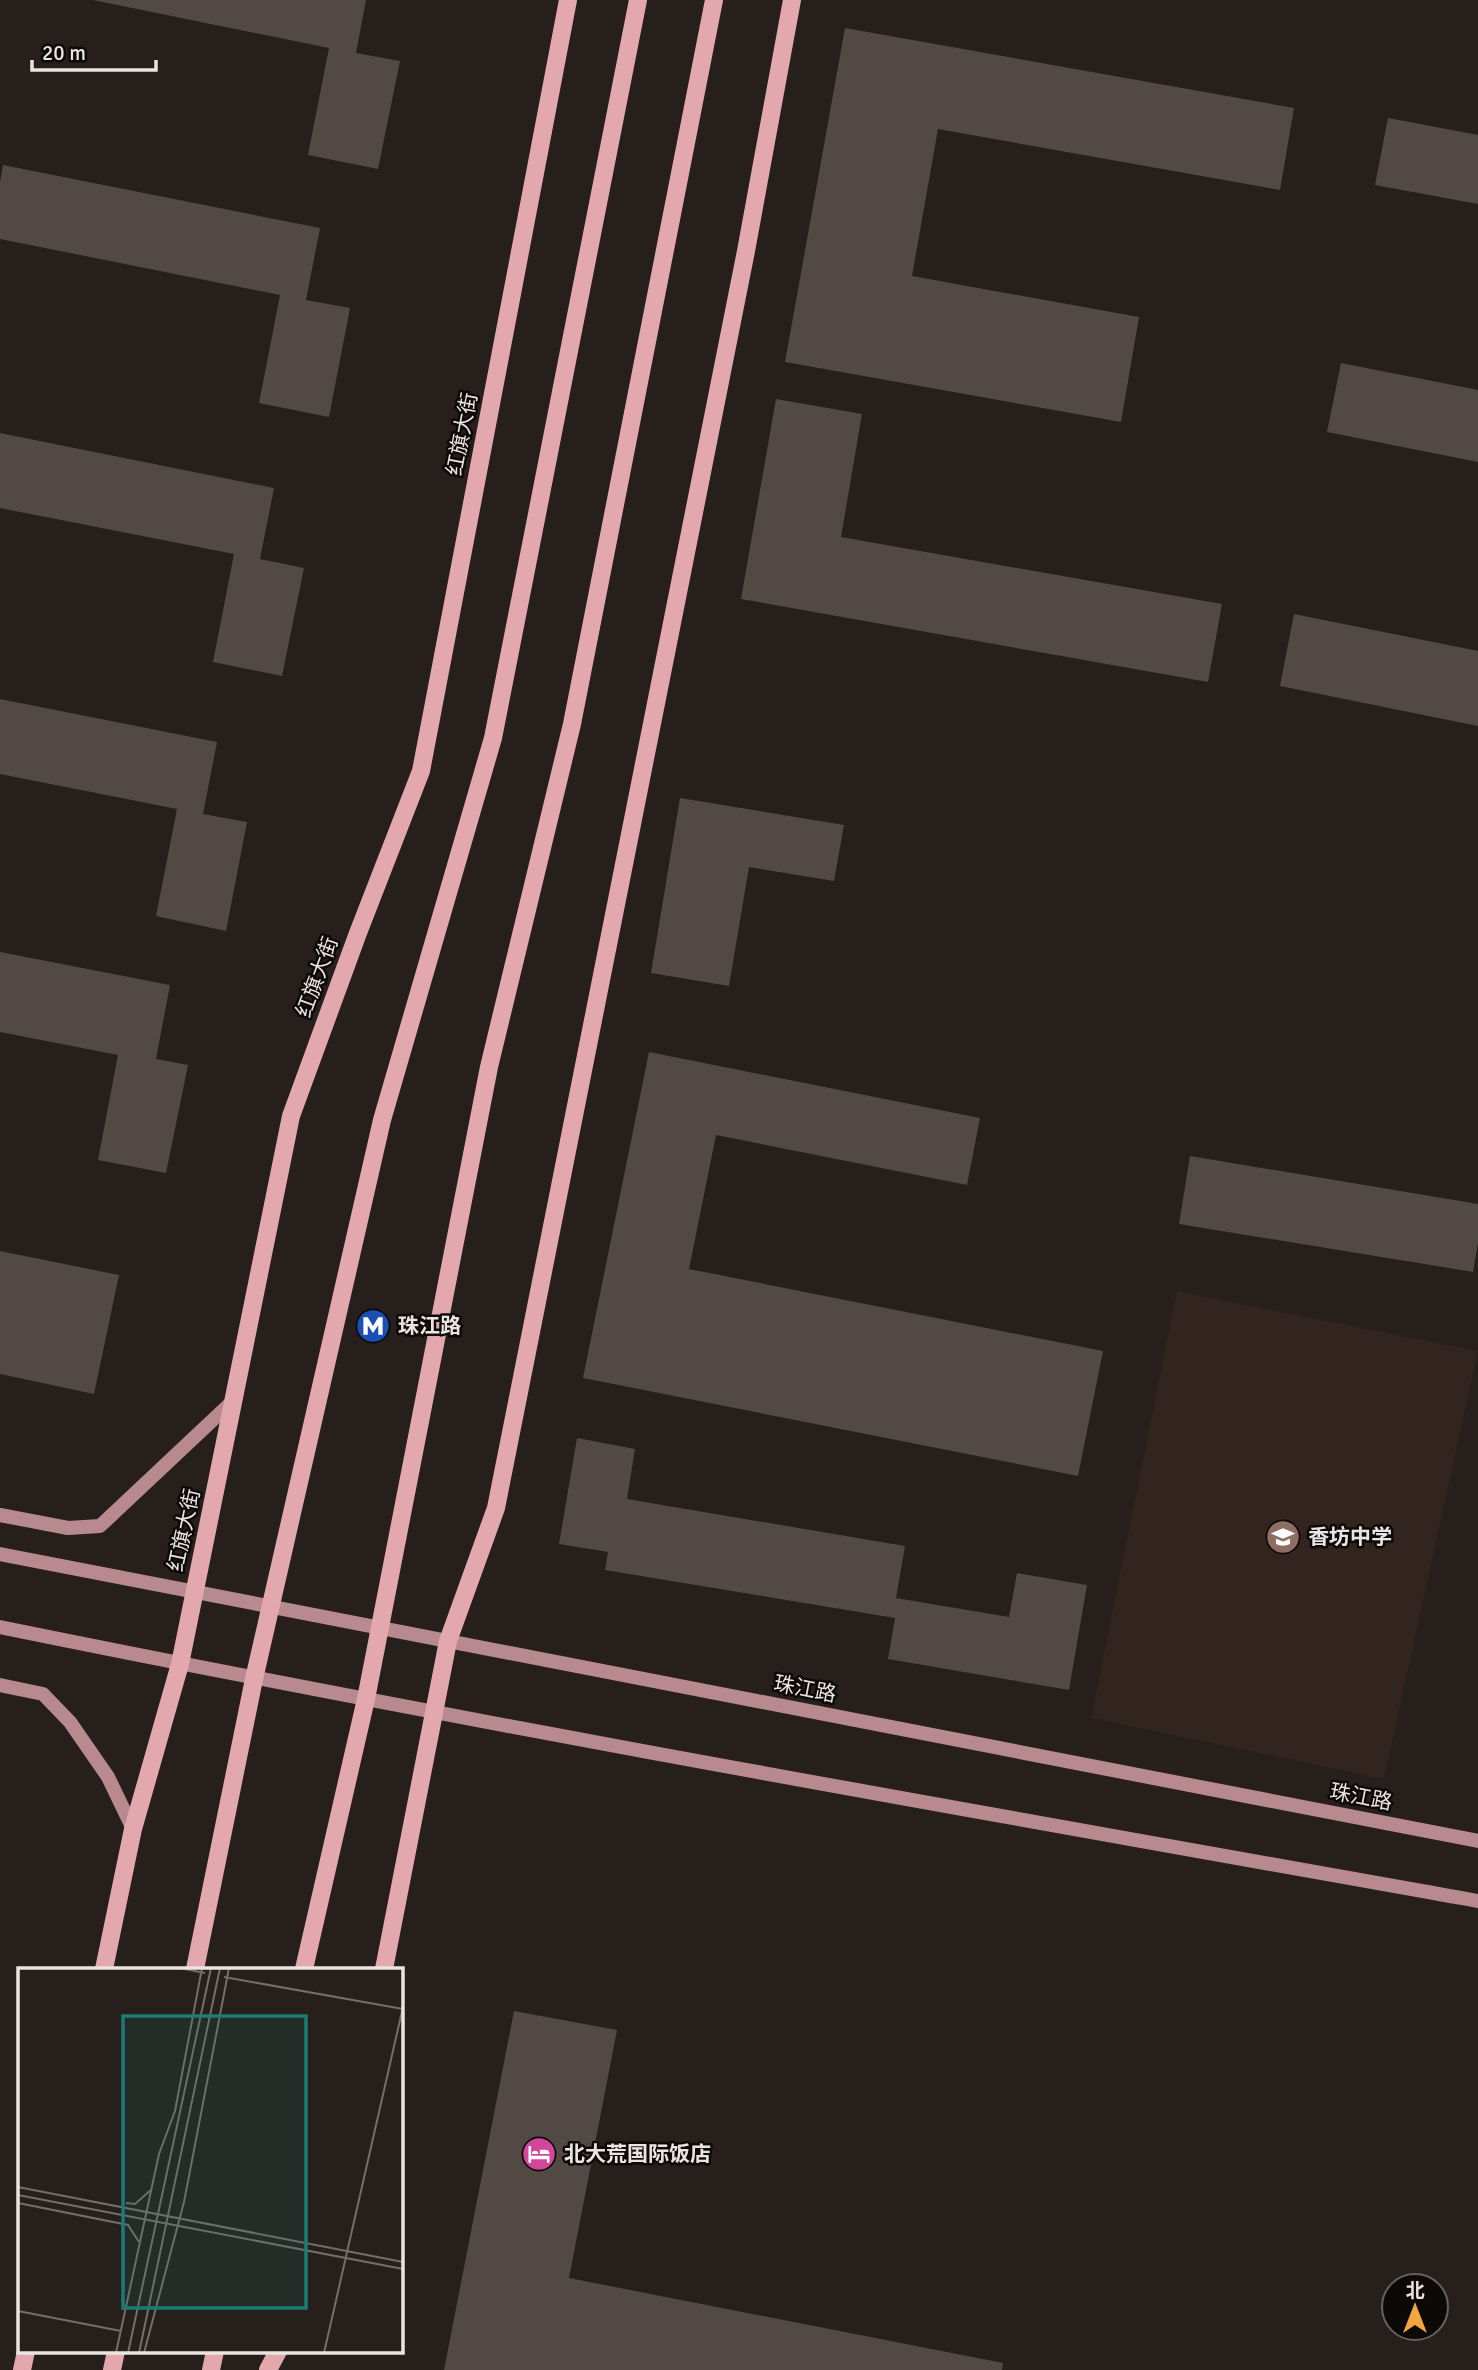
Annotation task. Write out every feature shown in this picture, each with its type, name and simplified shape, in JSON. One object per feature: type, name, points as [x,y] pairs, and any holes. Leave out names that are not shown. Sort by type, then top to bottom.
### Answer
[{"type":"main road","name":"红旗大街","points":[[104,1968],[134,1829],[180,1664],[291,1116],[421,771],[568,0]]},
{"type":"main road","points":[[195,1968],[254,1679],[382,1120],[493,738],[638,0]]},
{"type":"main road","points":[[304,1968],[366,1699],[489,1067],[572,724],[714,0]]},
{"type":"main road","points":[[384,1968],[448,1640],[496,1508],[746,251],[792,0]]},
{"type":"main road","points":[[0,1515],[68,1528],[100,1526],[234,1400]]},
{"type":"main road","name":"珠江路","points":[[0,1554],[1478,1841]]},
{"type":"main road","points":[[0,1628],[562,1737],[1478,1901]]},
{"type":"main road","points":[[0,1685],[43,1694],[70,1721],[108,1777],[134,1829]]},
{"type":"main road","points":[[22,2370],[26,2352]]},
{"type":"main road","points":[[112,2370],[116,2352]]},
{"type":"main road","points":[[211,2370],[215,2352]]},
{"type":"main road","points":[[268,2370],[277,2352]]},
{"type":"shaded area","name":"香坊中学","points":[[1177,1291],[1478,1351],[1384,1779],[1091,1718]]},
{"type":"building","points":[[93,0],[366,0],[356,53],[400,61],[378,169],[308,155],[329,48]]},
{"type":"building","points":[[845,28],[1294,108],[1280,190],[938,129],[912,276],[1139,317],[1121,422],[785,362]]},
{"type":"building","points":[[1388,118],[1478,135],[1478,204],[1375,185]]},
{"type":"building","points":[[3,165],[320,228],[306,300],[350,308],[329,417],[259,403],[280,295],[0,239],[0,182]]},
{"type":"building","points":[[1341,363],[1478,390],[1478,462],[1327,432]]},
{"type":"building","points":[[776,399],[862,414],[841,537],[1222,604],[1208,682],[741,599]]},
{"type":"building","points":[[0,433],[274,488],[260,559],[304,568],[282,676],[213,662],[234,554],[0,508]]},
{"type":"building","points":[[1294,614],[1478,651],[1478,726],[1280,686]]},
{"type":"building","points":[[0,699],[217,742],[203,814],[247,822],[226,931],[156,916],[177,809],[0,774]]},
{"type":"building","points":[[680,798],[844,825],[834,881],[749,867],[729,986],[651,973]]},
{"type":"building","points":[[0,952],[170,985],[156,1059],[188,1065],[166,1173],[98,1160],[118,1055],[0,1032]]},
{"type":"building","points":[[649,1052],[980,1118],[967,1185],[716,1135],[689,1269],[1103,1351],[1078,1476],[583,1378]]},
{"type":"building","points":[[1190,1156],[1478,1204],[1478,1243],[1473,1272],[1179,1224]]},
{"type":"building","points":[[0,1251],[119,1275],[94,1394],[0,1374]]},
{"type":"building","points":[[577,1438],[635,1449],[627,1499],[905,1546],[896,1598],[1009,1617],[1017,1573],[1087,1585],[1069,1690],[888,1659],[895,1618],[605,1570],[608,1552],[559,1544]]},
{"type":"building","name":"北大荒国际饭店","points":[[514,2011],[617,2030],[569,2278],[1003,2363],[1002,2370],[444,2370]]},
{"type":"place","name":"珠江路","points":[[373,1326]]},
{"type":"place","name":"香坊中学","points":[[1283,1537]]},
{"type":"place","name":"北大荒国际饭店","points":[[539,2154]]}]
